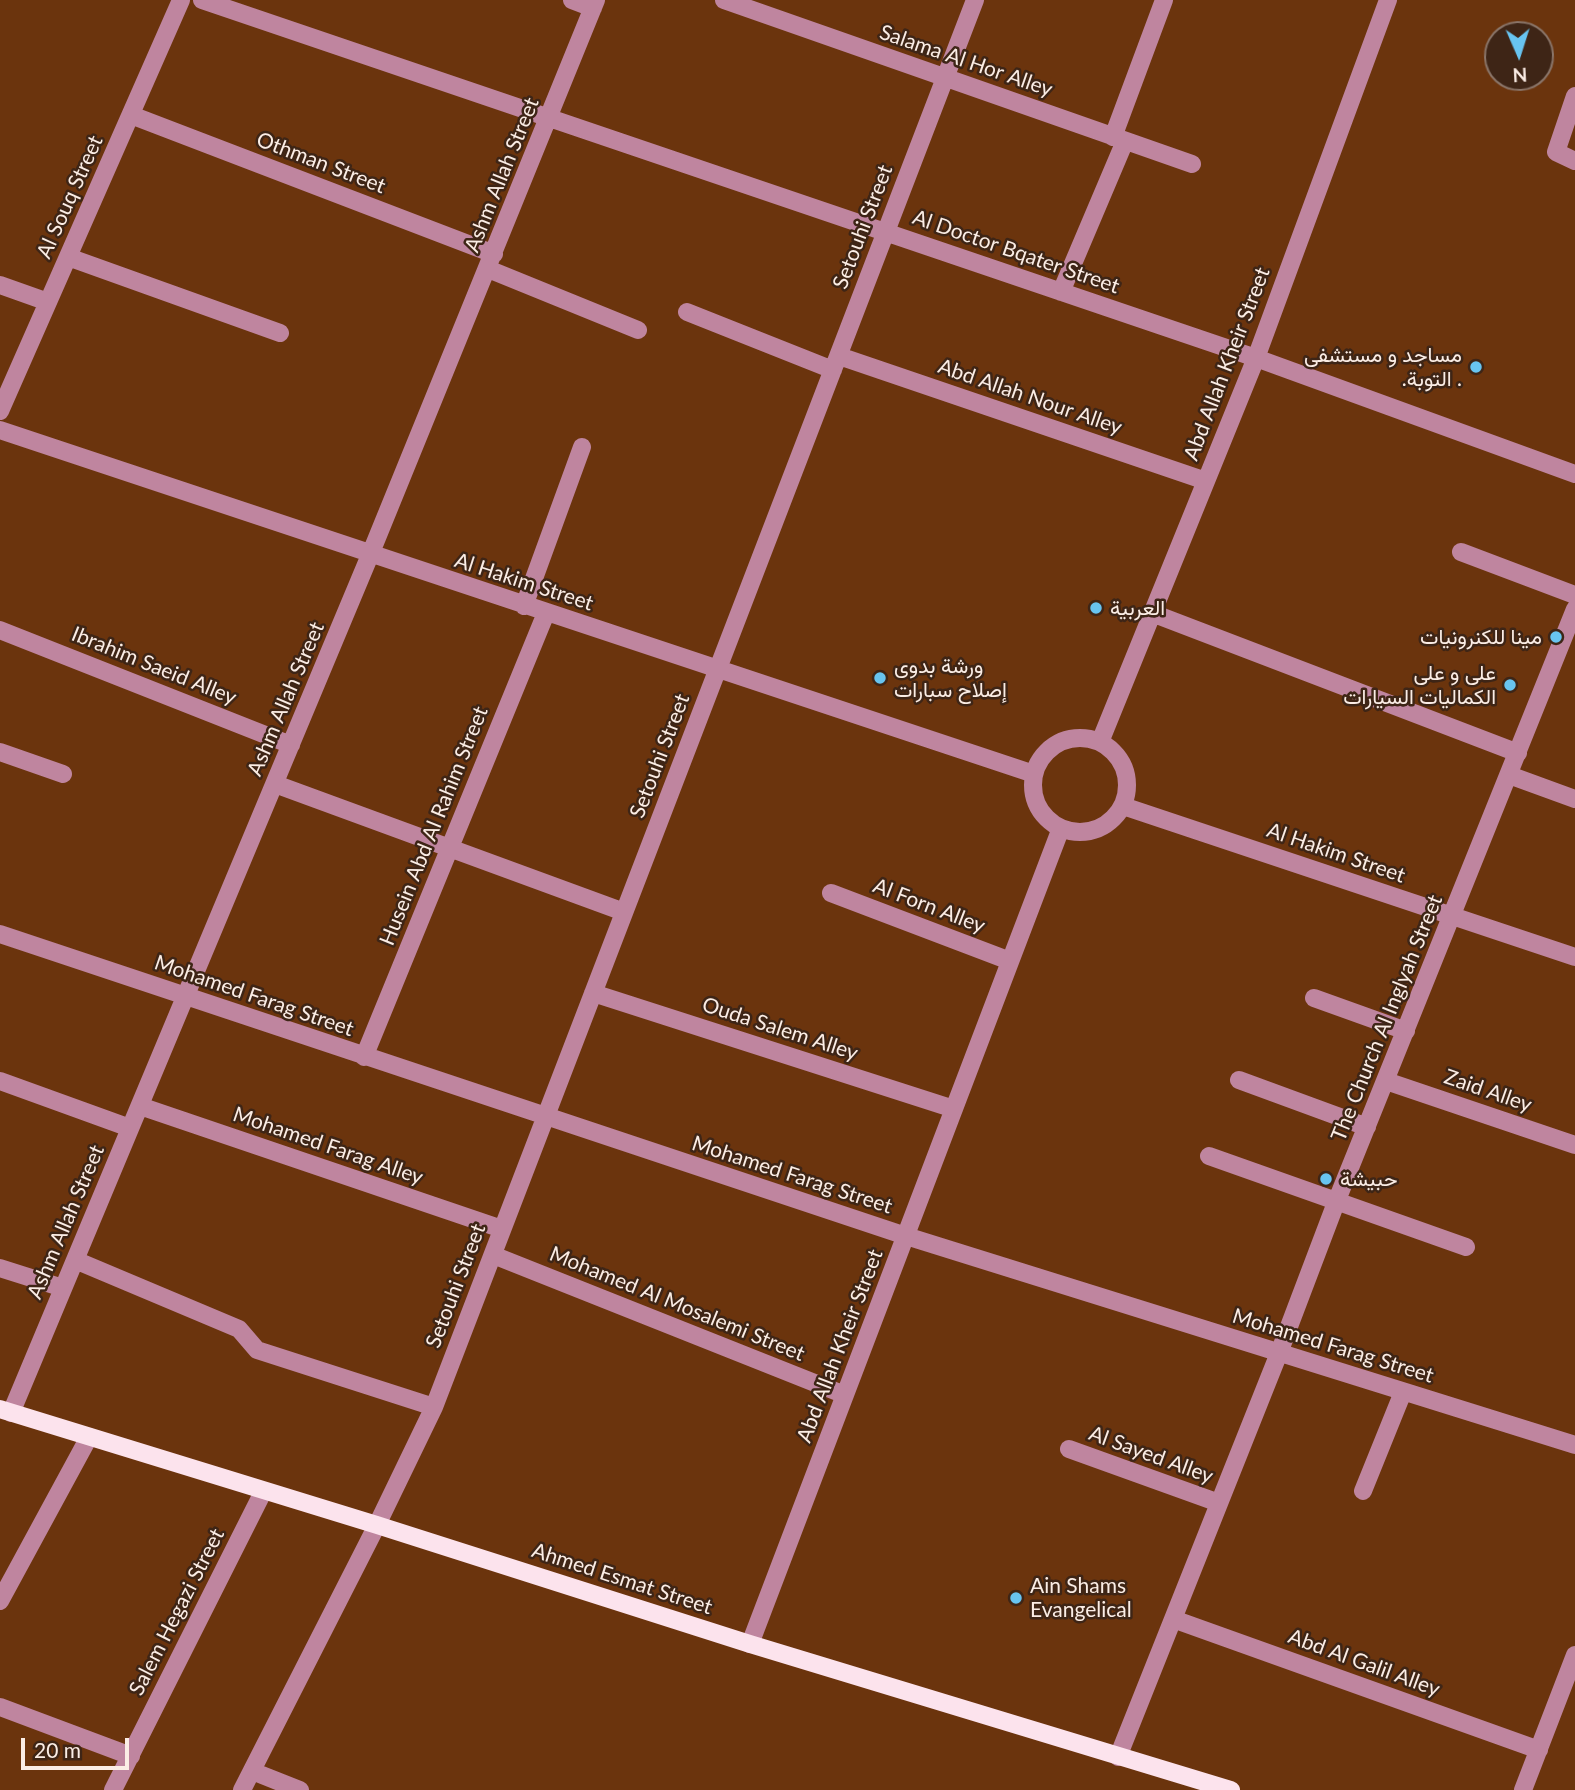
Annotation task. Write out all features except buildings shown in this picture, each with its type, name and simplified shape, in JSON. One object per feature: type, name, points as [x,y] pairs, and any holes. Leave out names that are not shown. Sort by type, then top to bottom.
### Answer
[{"type":"main road","name":"Ahmed Esmat Street","points":[[5,1411],[377,1525],[750,1644],[1231,1790]]},
{"type":"street","name":"Al Souq Street","points":[[0,411],[181,0]]},
{"type":"street","name":"Al Doctor Bqater Street","points":[[202,0],[1256,358],[1575,474]]},
{"type":"street","points":[[572,0],[595,4]]},
{"type":"street","name":"Salama Al Hor Alley","points":[[724,0],[1192,164]]},
{"type":"street","name":"Setouhi Street","points":[[242,1790],[434,1407],[975,0]]},
{"type":"street","points":[[1062,292],[1119,139],[1164,0]]},
{"type":"street","name":"Abd Allah Kheir Street","points":[[1100,741],[1256,358],[1388,0]]},
{"type":"street","name":"Ashm Allah Street","points":[[5,1411],[63,1289],[186,997],[595,4]]},
{"type":"street","points":[[1575,96],[1556,152],[1575,161]]},
{"type":"street","name":"Othman Street","points":[[131,115],[491,262],[638,330]]},
{"type":"street","points":[[68,257],[280,333]]},
{"type":"street","points":[[0,285],[48,302]]},
{"type":"street","name":"Abd Allah Nour Alley","points":[[687,312],[836,363],[1206,481]]},
{"type":"street","name":"Al Hakim Street","points":[[0,430],[1034,774]]},
{"type":"street","points":[[524,606],[582,447]]},
{"type":"street","points":[[1461,552],[1575,595]]},
{"type":"street","name":"The Church Al Inglyah Street","points":[[1118,1757],[1337,1200],[1509,775],[1569,643],[1575,609]]},
{"type":"street","name":"Husein Abd Al Rahim Street","points":[[364,1057],[546,613]]},
{"type":"street","points":[[1152,613],[1518,753]]},
{"type":"street","name":"Ibrahim Saeid Alley","points":[[0,630],[291,745]]},
{"type":"street","points":[[1072,738],[1100,741],[1122,761],[1127,776],[1127,791],[1122,806],[1115,817],[1103,826],[1082,831],[1061,828],[1041,812],[1035,800],[1034,774],[1039,761],[1048,750],[1072,738]]},
{"type":"street","points":[[0,752],[63,774]]},
{"type":"street","points":[[1509,775],[1575,799]]},
{"type":"street","points":[[275,784],[624,912]]},
{"type":"street","name":"Al Hakim Street","points":[[1122,806],[1575,957]]},
{"type":"street","name":"Abd Allah Kheir Street","points":[[750,1644],[1061,828]]},
{"type":"street","name":"Al Forn Alley","points":[[831,893],[1010,961]]},
{"type":"street","name":"Mohamed Farag Street","points":[[0,934],[906,1237],[1575,1445]]},
{"type":"street","name":"Ouda Salem Alley","points":[[593,993],[954,1109]]},
{"type":"street","points":[[1314,998],[1406,1031]]},
{"type":"street","points":[[1239,1080],[1367,1127]]},
{"type":"street","points":[[0,1081],[130,1128]]},
{"type":"street","name":"Zaid Alley","points":[[1386,1081],[1575,1145]]},
{"type":"street","name":"Mohamed Farag Alley","points":[[139,1106],[502,1229]]},
{"type":"street","points":[[1209,1156],[1466,1247]]},
{"type":"street","name":"Mohamed Al Mosalemi Street","points":[[493,1255],[845,1395]]},
{"type":"street","points":[[75,1260],[239,1329],[257,1350],[434,1407]]},
{"type":"street","points":[[0,1268],[63,1289]]},
{"type":"street","points":[[1363,1491],[1402,1392]]},
{"type":"street","points":[[0,1601],[89,1437]]},
{"type":"street","name":"Al Sayed Alley","points":[[1069,1449],[1219,1503]]},
{"type":"street","name":"Salem Hegazi Street","points":[[113,1790],[263,1492]]},
{"type":"street","name":"Abd Al Galil Alley","points":[[1173,1619],[1539,1750]]},
{"type":"street","points":[[1523,1790],[1575,1655]]},
{"type":"street","points":[[0,1707],[131,1756]]},
{"type":"street","points":[[252,1771],[300,1790]]},
{"type":"place","name":"مساجد و مستشفى .التوبة .","points":[[1476,367]]},
{"type":"place","name":"العربية","points":[[1096,608]]},
{"type":"place","name":"مينا للكنرونيات","points":[[1556,637]]},
{"type":"place","name":"ورشة بدوى إصلاح سبارات","points":[[880,678]]},
{"type":"place","name":"على و على الكماليات السيارات","points":[[1510,685]]},
{"type":"place","name":"حبيشة","points":[[1326,1179]]},
{"type":"place","name":"Ain Shams Evangelical","points":[[1016,1598]]}]
